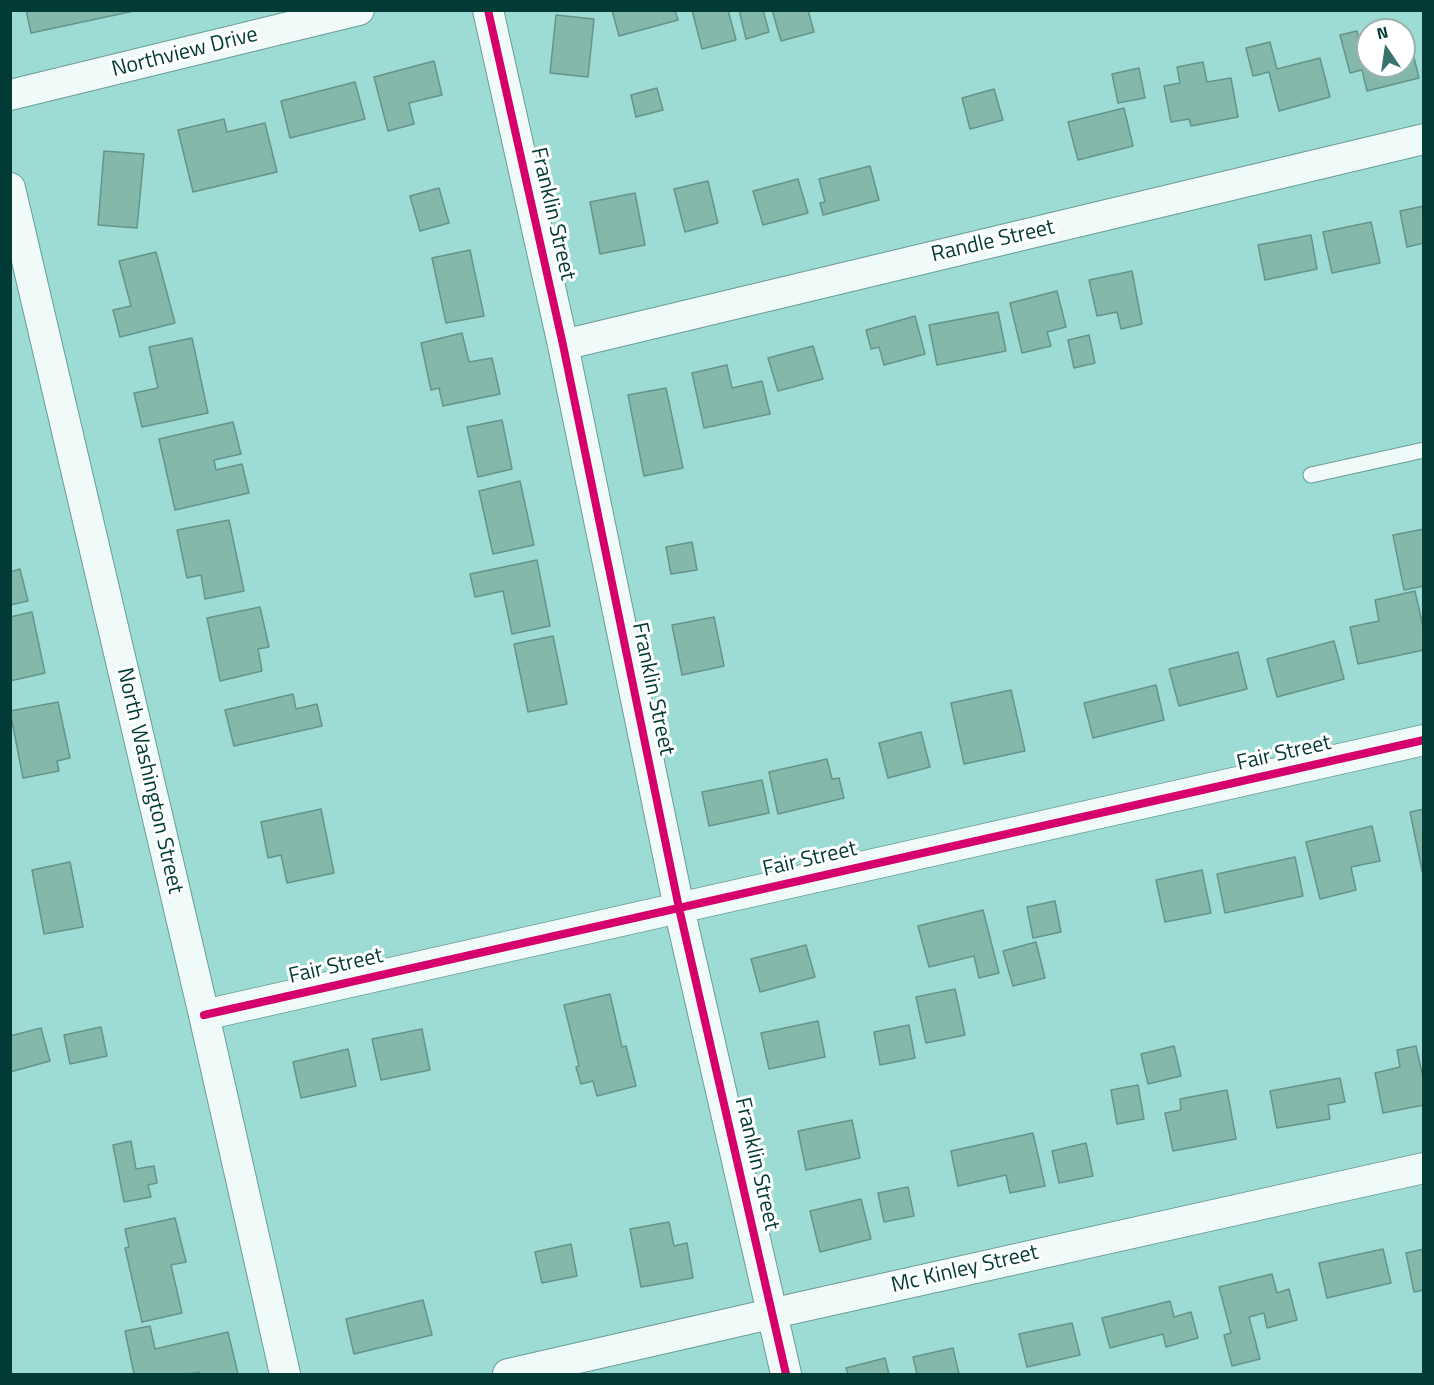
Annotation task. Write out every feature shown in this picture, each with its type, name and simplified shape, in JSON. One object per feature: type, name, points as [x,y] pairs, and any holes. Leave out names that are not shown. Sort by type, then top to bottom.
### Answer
[{"type":"street","name":"Northview Drive","points":[[10,95],[359,10]]},
{"type":"street","name":"Franklin Street","points":[[488,10],[563,345],[679,908],[786,1374]]},
{"type":"street","name":"Randle Street","points":[[563,345],[1424,139]]},
{"type":"street","name":"North Washington Street","points":[[10,188],[204,1015],[285,1374]]},
{"type":"street","name":"Fair Street","points":[[204,1015],[1424,741]]},
{"type":"street","name":"Mc Kinley Street","points":[[508,1374],[1424,1168]]},
{"type":"lane","points":[[1311,475],[1424,450]]},
{"type":"building","points":[[26,10],[134,10],[134,11],[31,33]]},
{"type":"building","points":[[612,10],[675,10],[678,20],[619,36]]},
{"type":"building","points":[[692,10],[728,10],[736,40],[702,49]]},
{"type":"building","points":[[739,10],[763,10],[769,32],[746,39]]},
{"type":"building","points":[[772,10],[808,10],[814,32],[781,41]]},
{"type":"building","points":[[556,15],[594,19],[588,77],[550,73]]},
{"type":"building","points":[[1356,31],[1356,72],[1350,73],[1340,35]]},
{"type":"building","points":[[1270,42],[1277,69],[1320,58],[1330,97],[1279,111],[1269,72],[1253,76],[1246,48]]},
{"type":"building","points":[[434,61],[442,95],[409,103],[414,124],[388,131],[374,77]]},
{"type":"building","points":[[1203,62],[1207,82],[1231,78],[1238,117],[1191,126],[1189,119],[1171,122],[1164,86],[1180,83],[1177,67]]},
{"type":"building","points":[[1416,66],[1419,78],[1367,91],[1364,78],[1416,78]]},
{"type":"building","points":[[1139,68],[1145,98],[1118,103],[1112,74]]},
{"type":"building","points":[[355,82],[365,119],[290,138],[281,101]]},
{"type":"building","points":[[657,88],[663,110],[636,117],[631,95]]},
{"type":"building","points":[[994,89],[1003,120],[970,129],[962,98]]},
{"type":"building","points":[[1124,108],[1133,146],[1078,160],[1068,122]]},
{"type":"building","points":[[224,119],[227,132],[265,123],[277,172],[193,192],[178,130]]},
{"type":"building","points":[[104,151],[144,154],[137,228],[98,225]]},
{"type":"building","points":[[870,166],[879,200],[823,215],[820,203],[825,202],[819,179]]},
{"type":"building","points":[[798,179],[808,213],[763,225],[753,191]]},
{"type":"building","points":[[708,181],[718,223],[685,232],[674,189]]},
{"type":"building","points":[[439,188],[449,223],[420,231],[410,196]]},
{"type":"building","points":[[635,193],[645,245],[600,254],[590,202]]},
{"type":"building","points":[[1424,206],[1424,243],[1407,247],[1400,211]]},
{"type":"building","points":[[1371,222],[1380,263],[1332,273],[1323,232]]},
{"type":"building","points":[[1311,235],[1317,269],[1265,280],[1258,245]]},
{"type":"building","points":[[470,250],[484,316],[446,323],[432,258]]},
{"type":"building","points":[[156,252],[175,323],[120,337],[113,310],[131,306],[119,261]]},
{"type":"building","points":[[1132,271],[1142,324],[1121,329],[1117,312],[1097,316],[1089,280]]},
{"type":"building","points":[[1057,291],[1066,327],[1047,332],[1051,346],[1022,353],[1010,303]]},
{"type":"building","points":[[998,312],[1006,351],[937,365],[929,325]]},
{"type":"building","points":[[915,316],[925,354],[884,365],[879,347],[871,349],[866,330]]},
{"type":"building","points":[[462,333],[469,362],[492,358],[500,394],[443,406],[439,388],[431,390],[421,343]]},
{"type":"building","points":[[1089,335],[1095,363],[1074,368],[1068,340]]},
{"type":"building","points":[[192,338],[208,413],[142,427],[134,393],[158,388],[149,347]]},
{"type":"building","points":[[813,346],[823,379],[778,391],[768,358]]},
{"type":"building","points":[[727,365],[732,388],[762,381],[770,414],[704,428],[692,373]]},
{"type":"building","points":[[666,388],[683,468],[644,476],[628,395]]},
{"type":"building","points":[[502,420],[512,469],[478,477],[467,427]]},
{"type":"building","points":[[233,422],[241,454],[214,460],[216,470],[242,464],[249,493],[175,510],[159,439]]},
{"type":"building","points":[[520,481],[534,545],[493,554],[479,491]]},
{"type":"building","points":[[229,520],[244,591],[205,599],[201,575],[187,578],[177,530]]},
{"type":"building","points":[[1424,529],[1424,586],[1404,590],[1393,535]]},
{"type":"building","points":[[692,542],[697,570],[671,574],[666,547]]},
{"type":"building","points":[[537,560],[550,626],[512,634],[503,591],[475,597],[470,574]]},
{"type":"building","points":[[20,569],[28,601],[10,605],[10,572]]},
{"type":"building","points":[[1415,591],[1424,631],[1424,650],[1358,664],[1350,627],[1379,621],[1375,600]]},
{"type":"building","points":[[260,607],[269,647],[258,649],[262,671],[220,681],[207,618]]},
{"type":"building","points":[[32,612],[45,673],[10,681],[10,617]]},
{"type":"building","points":[[714,617],[724,666],[682,675],[672,625]]},
{"type":"building","points":[[553,636],[567,704],[528,712],[514,644]]},
{"type":"building","points":[[1334,641],[1344,679],[1277,697],[1267,659]]},
{"type":"building","points":[[1238,652],[1247,689],[1179,706],[1169,669]]},
{"type":"building","points":[[1156,685],[1164,720],[1093,738],[1084,703]]},
{"type":"building","points":[[1011,690],[1025,751],[964,764],[951,703]]},
{"type":"building","points":[[293,694],[296,709],[317,704],[322,726],[234,746],[225,710]]},
{"type":"building","points":[[58,702],[70,758],[57,761],[59,771],[23,778],[10,711]]},
{"type":"building","points":[[921,732],[930,767],[888,778],[879,743]]},
{"type":"building","points":[[827,759],[832,779],[839,778],[844,798],[778,814],[769,772]]},
{"type":"building","points":[[762,780],[769,813],[709,826],[702,792]]},
{"type":"building","points":[[321,809],[334,873],[287,883],[281,855],[268,858],[261,822]]},
{"type":"building","points":[[1424,809],[1424,880],[1410,812]]},
{"type":"building","points":[[1372,826],[1380,861],[1351,867],[1356,890],[1320,899],[1306,842]]},
{"type":"building","points":[[1295,857],[1303,896],[1225,913],[1217,874]]},
{"type":"building","points":[[70,862],[83,927],[44,934],[32,870]]},
{"type":"building","points":[[1202,870],[1211,913],[1165,922],[1156,880]]},
{"type":"building","points":[[1055,901],[1061,932],[1033,938],[1027,907]]},
{"type":"building","points":[[983,910],[999,973],[979,978],[974,956],[929,967],[918,926]]},
{"type":"building","points":[[1036,942],[1045,978],[1013,986],[1003,951]]},
{"type":"building","points":[[806,945],[815,977],[760,992],[751,959]]},
{"type":"building","points":[[955,989],[965,1035],[926,1043],[916,997]]},
{"type":"building","points":[[610,994],[622,1047],[626,1046],[636,1086],[597,1096],[593,1081],[581,1084],[576,1067],[579,1066],[564,1005]]},
{"type":"building","points":[[818,1021],[825,1057],[769,1069],[761,1033]]},
{"type":"building","points":[[909,1025],[915,1058],[880,1065],[874,1032]]},
{"type":"building","points":[[101,1027],[107,1056],[70,1064],[64,1035]]},
{"type":"building","points":[[41,1028],[50,1061],[10,1072],[10,1036]]},
{"type":"building","points":[[422,1029],[430,1070],[381,1080],[372,1039]]},
{"type":"building","points":[[1174,1046],[1181,1076],[1148,1084],[1141,1054]]},
{"type":"building","points":[[1416,1046],[1422,1073],[1424,1072],[1424,1105],[1383,1113],[1375,1073],[1400,1067],[1397,1050]]},
{"type":"building","points":[[348,1049],[356,1086],[301,1098],[293,1062]]},
{"type":"building","points":[[1340,1078],[1345,1102],[1328,1105],[1330,1119],[1277,1128],[1270,1091]]},
{"type":"building","points":[[1138,1085],[1144,1119],[1117,1124],[1111,1090]]},
{"type":"building","points":[[1227,1090],[1236,1139],[1173,1151],[1165,1113],[1181,1110],[1180,1099]]},
{"type":"building","points":[[852,1120],[860,1158],[806,1170],[798,1131]]},
{"type":"building","points":[[1033,1133],[1045,1186],[1010,1193],[1006,1175],[958,1186],[951,1151]]},
{"type":"building","points":[[131,1141],[136,1169],[154,1166],[157,1183],[148,1185],[151,1197],[124,1202],[113,1145]]},
{"type":"building","points":[[1086,1143],[1093,1176],[1059,1183],[1052,1151]]},
{"type":"building","points":[[908,1187],[914,1216],[884,1222],[878,1193]]},
{"type":"building","points":[[861,1199],[871,1239],[820,1252],[810,1211]]},
{"type":"building","points":[[175,1218],[186,1262],[171,1265],[182,1313],[142,1322],[125,1248],[129,1247],[125,1229]]},
{"type":"building","points":[[669,1222],[674,1246],[687,1243],[693,1278],[641,1287],[630,1229]]},
{"type":"building","points":[[571,1244],[577,1276],[542,1283],[535,1252]]},
{"type":"building","points":[[1383,1249],[1391,1283],[1327,1298],[1319,1263]]},
{"type":"building","points":[[1424,1249],[1424,1290],[1414,1292],[1406,1253]]},
{"type":"building","points":[[1272,1274],[1277,1293],[1289,1289],[1297,1320],[1267,1328],[1264,1313],[1249,1317],[1260,1359],[1232,1366],[1224,1335],[1231,1333],[1219,1287]]},
{"type":"building","points":[[423,1300],[432,1335],[354,1354],[346,1319]]},
{"type":"building","points":[[1170,1301],[1174,1317],[1191,1312],[1198,1338],[1166,1347],[1163,1334],[1110,1348],[1102,1318]]},
{"type":"building","points":[[1072,1323],[1080,1355],[1027,1367],[1019,1334]]},
{"type":"building","points":[[150,1326],[155,1349],[228,1332],[238,1374],[199,1374],[199,1372],[134,1374],[125,1331]]},
{"type":"building","points":[[953,1348],[959,1374],[917,1374],[913,1357]]},
{"type":"building","points":[[885,1358],[889,1374],[848,1374],[846,1368]]},
{"type":"cycle path","points":[[488,10],[563,345],[679,908],[786,1374]]},
{"type":"cycle path","points":[[204,1015],[1424,740]]}]
